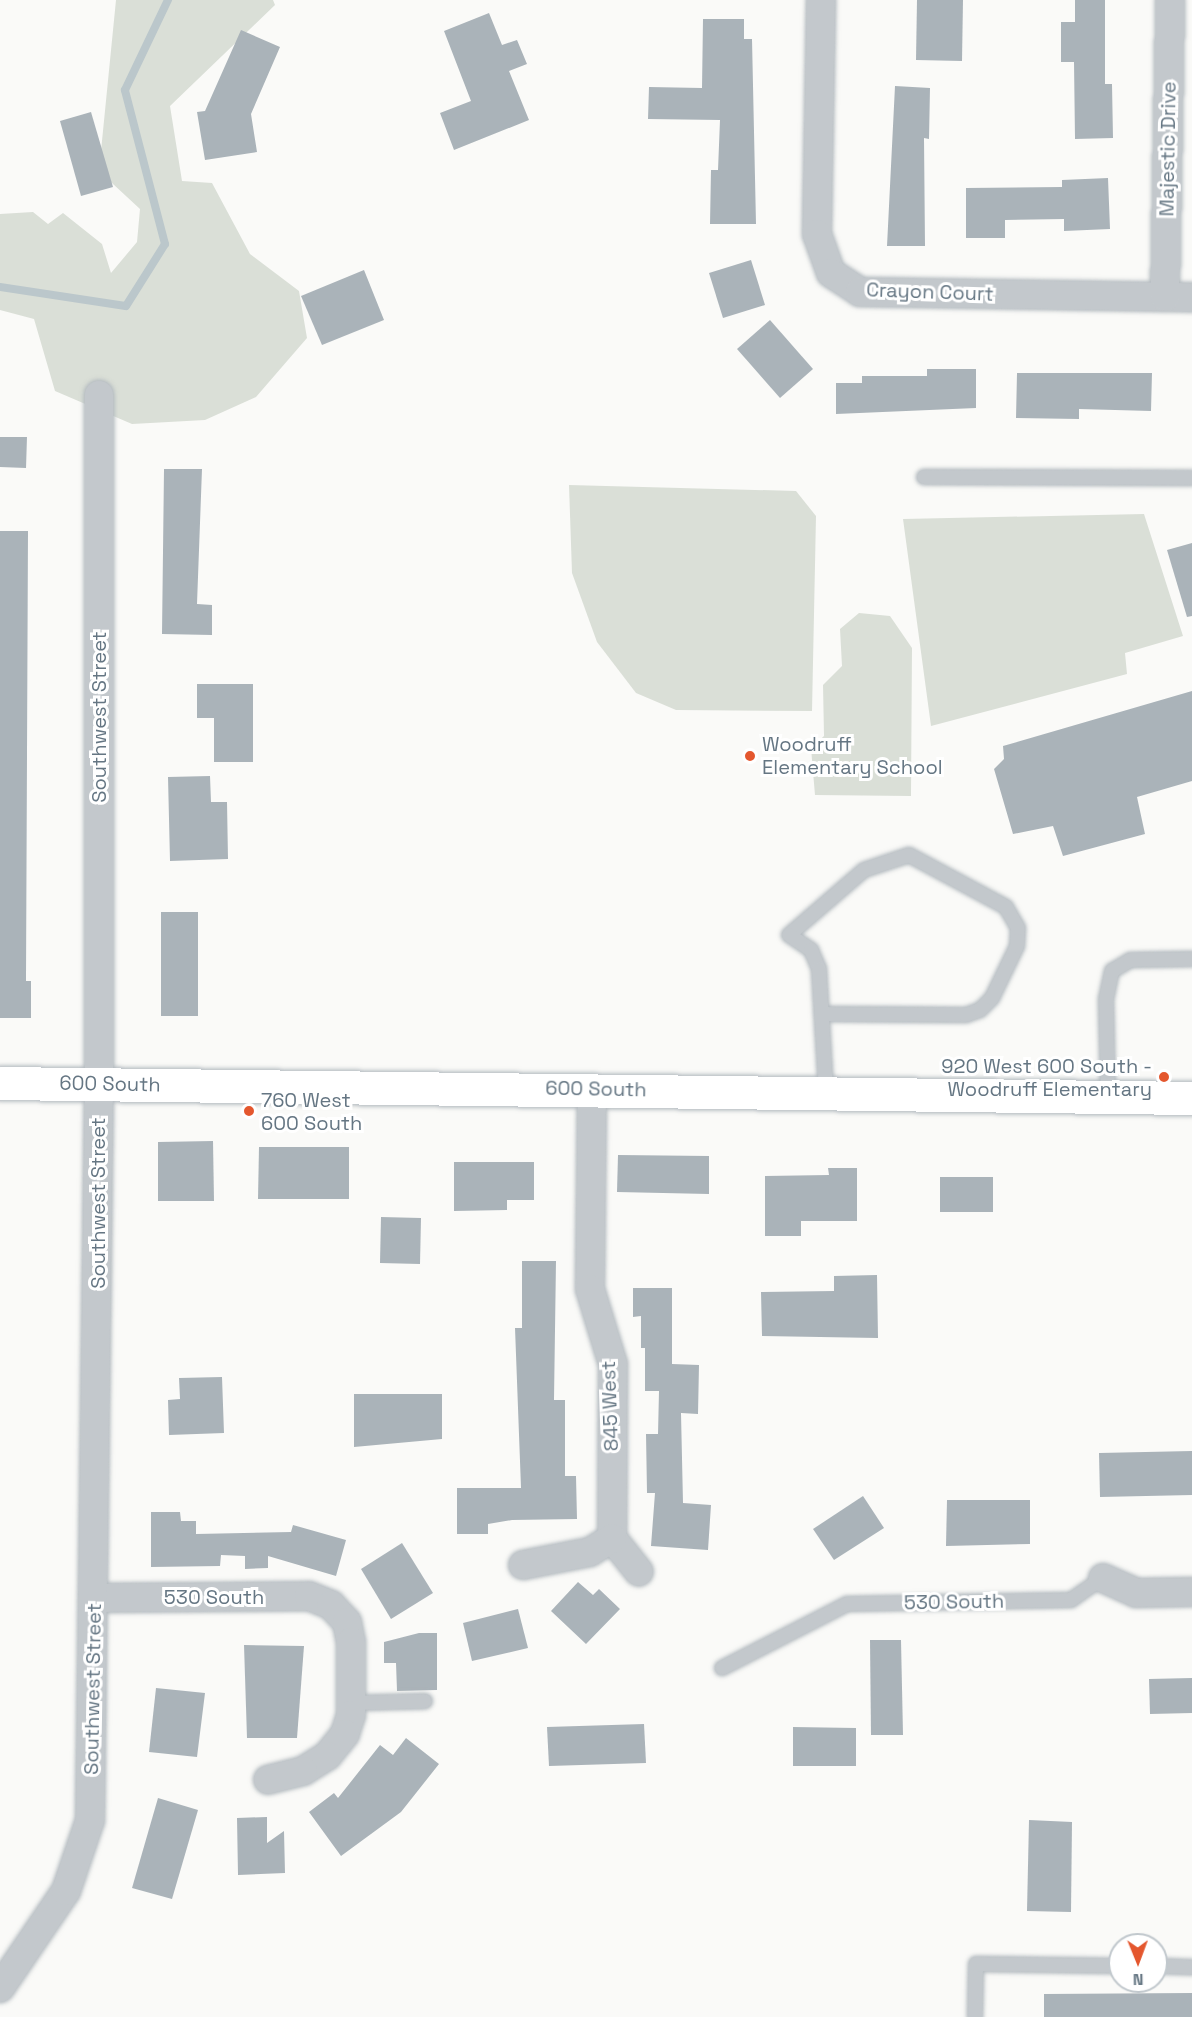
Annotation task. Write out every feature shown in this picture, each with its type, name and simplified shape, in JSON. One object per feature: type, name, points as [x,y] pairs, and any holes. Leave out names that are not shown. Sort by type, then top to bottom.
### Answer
[{"type":"street","name":"Crayon Court","points":[[821,0],[817,234],[831,273],[860,292],[1179,297]]},
{"type":"street","name":"Majestic Drive","points":[[1170,0],[1179,297]]},
{"type":"street","name":"Southwest Street","points":[[0,1988],[66,1891],[90,1820],[95,1598],[99,1085],[99,395]]},
{"type":"street","name":"600 South","points":[[0,1083],[1192,1098]]},
{"type":"street","name":"845 West","points":[[592,1089],[590,1289],[613,1364],[612,1538]]},
{"type":"street","points":[[523,1565],[590,1552],[612,1538],[639,1572]]},
{"type":"street","name":"530 South","points":[[1103,1578],[1136,1593],[1192,1592]]},
{"type":"street","name":"530 South","points":[[95,1598],[309,1596],[331,1605],[347,1622],[351,1703]]},
{"type":"street","points":[[268,1780],[303,1771],[327,1756],[345,1734],[351,1703]]},
{"type":"lane","points":[[924,477],[1192,478]]},
{"type":"lane","points":[[825,1014],[980,1010],[1017,946],[1018,928],[996,902],[909,855],[889,857],[864,870],[789,935],[811,950],[825,1014],[826,1092]]},
{"type":"lane","points":[[1108,1096],[1106,999],[1112,971],[1130,960],[1192,960]]},
{"type":"lane","name":"530 South","points":[[722,1668],[847,1604],[1071,1600],[1103,1578]]},
{"type":"lane","points":[[351,1703],[425,1701]]},
{"type":"lane","points":[[975,2017],[976,1964],[1108,1966]]},
{"type":"lane","points":[[1168,1966],[1192,1967]]},
{"type":"shaded area","points":[[116,0],[273,0],[275,5],[170,106],[182,181],[212,183],[250,254],[299,291],[307,338],[256,397],[205,420],[132,424],[55,391],[34,319],[0,310],[0,214],[33,212],[48,224],[63,213],[102,244],[111,273],[137,242],[140,209],[99,171]]},
{"type":"shaded area","points":[[569,485],[796,491],[816,516],[812,711],[676,710],[636,693],[597,642],[572,573]]},
{"type":"shaded area","points":[[1144,514],[1183,636],[1125,653],[1127,674],[931,726],[903,519]]},
{"type":"shaded area","points":[[859,613],[890,616],[912,648],[911,796],[815,795],[811,748],[824,736],[823,685],[842,666],[840,629]]},
{"type":"building","points":[[917,0],[963,0],[962,61],[916,60]]},
{"type":"building","points":[[1075,0],[1105,0],[1105,84],[1112,84],[1113,138],[1075,139],[1074,62],[1061,62],[1061,22],[1075,22]]},
{"type":"building","points":[[489,13],[502,45],[517,40],[527,64],[509,71],[529,120],[454,150],[440,113],[471,101],[444,31]]},
{"type":"building","points":[[703,19],[744,19],[744,39],[752,39],[756,224],[710,224],[711,170],[718,170],[720,120],[648,119],[649,87],[702,88]]},
{"type":"building","points":[[241,30],[280,47],[251,114],[257,152],[205,160],[197,112],[205,111]]},
{"type":"building","points":[[895,86],[930,88],[929,139],[924,138],[925,246],[887,246]]},
{"type":"building","points":[[91,112],[113,187],[81,196],[60,121]]},
{"type":"building","points":[[1108,178],[1110,229],[1064,231],[1064,219],[1005,220],[1005,238],[966,238],[966,188],[1062,187],[1062,180]]},
{"type":"building","points":[[751,260],[765,305],[723,318],[709,273]]},
{"type":"building","points":[[364,270],[384,320],[322,345],[301,296]]},
{"type":"building","points":[[770,320],[813,369],[780,398],[737,349]]},
{"type":"building","points":[[927,369],[976,369],[976,408],[836,414],[836,383],[862,383],[862,376],[927,376]]},
{"type":"building","points":[[1017,373],[1152,373],[1151,411],[1079,409],[1079,419],[1016,418]]},
{"type":"building","points":[[0,437],[27,437],[26,468],[0,467]]},
{"type":"building","points":[[164,469],[202,469],[197,604],[212,605],[212,635],[162,634]]},
{"type":"building","points":[[0,531],[28,531],[26,981],[31,981],[31,1018],[0,1018]]},
{"type":"building","points":[[1192,543],[1192,616],[1187,617],[1167,550]]},
{"type":"building","points":[[197,684],[253,684],[253,762],[214,762],[214,718],[197,718]]},
{"type":"building","name":"Woodruff Elementary School","points":[[1192,691],[1192,781],[1137,797],[1145,834],[1063,856],[1053,826],[1013,834],[994,769],[1004,759],[1003,746]]},
{"type":"building","points":[[210,776],[211,802],[227,802],[228,859],[170,861],[168,777]]},
{"type":"building","points":[[161,912],[198,912],[198,1016],[161,1016]]},
{"type":"building","points":[[213,1141],[214,1201],[158,1201],[158,1142]]},
{"type":"building","points":[[259,1147],[349,1147],[349,1199],[258,1199]]},
{"type":"building","points":[[618,1155],[709,1156],[709,1194],[617,1192]]},
{"type":"building","points":[[454,1162],[534,1162],[534,1200],[507,1200],[507,1210],[454,1211]]},
{"type":"building","points":[[828,1168],[857,1168],[857,1221],[801,1221],[801,1236],[765,1236],[765,1176],[829,1175]]},
{"type":"building","points":[[940,1177],[993,1177],[993,1212],[940,1212]]},
{"type":"building","points":[[381,1217],[421,1218],[420,1264],[380,1263]]},
{"type":"building","points":[[522,1261],[556,1261],[554,1400],[565,1400],[565,1476],[576,1476],[577,1519],[512,1520],[488,1524],[488,1534],[457,1534],[457,1488],[521,1488],[515,1328],[522,1328]]},
{"type":"building","points":[[877,1275],[878,1338],[762,1336],[761,1292],[834,1291],[834,1276]]},
{"type":"building","points":[[633,1288],[672,1288],[672,1364],[699,1365],[698,1414],[681,1413],[683,1503],[711,1505],[708,1550],[651,1546],[655,1493],[647,1493],[646,1434],[658,1434],[659,1391],[645,1391],[645,1348],[641,1348],[641,1316],[633,1317]]},
{"type":"building","points":[[222,1377],[224,1433],[169,1435],[168,1400],[180,1399],[179,1378]]},
{"type":"building","points":[[354,1394],[442,1394],[442,1439],[354,1447]]},
{"type":"building","points":[[1192,1451],[1192,1495],[1100,1497],[1099,1453]]},
{"type":"building","points":[[863,1496],[884,1528],[834,1560],[813,1529]]},
{"type":"building","points":[[947,1500],[1030,1500],[1030,1544],[946,1546]]},
{"type":"building","points":[[151,1512],[180,1512],[181,1521],[196,1521],[196,1534],[291,1532],[293,1525],[346,1540],[336,1576],[268,1556],[268,1568],[245,1569],[245,1556],[221,1555],[220,1566],[151,1567]]},
{"type":"building","points":[[402,1543],[433,1593],[391,1619],[361,1569]]},
{"type":"building","points":[[578,1582],[593,1595],[599,1589],[620,1609],[586,1644],[551,1611]]},
{"type":"building","points":[[518,1609],[528,1648],[472,1661],[463,1623]]},
{"type":"building","points":[[419,1633],[437,1633],[437,1690],[397,1691],[396,1663],[384,1663],[384,1642]]},
{"type":"building","points":[[870,1640],[901,1640],[903,1735],[871,1735]]},
{"type":"building","points":[[244,1645],[304,1646],[297,1738],[247,1738]]},
{"type":"building","points":[[1192,1678],[1192,1713],[1150,1714],[1149,1679]]},
{"type":"building","points":[[156,1688],[205,1693],[197,1757],[149,1752]]},
{"type":"building","points":[[644,1724],[646,1763],[549,1766],[547,1727]]},
{"type":"building","points":[[793,1727],[856,1728],[856,1766],[793,1766]]},
{"type":"building","points":[[406,1738],[439,1764],[401,1812],[341,1856],[309,1812],[334,1793],[338,1798],[380,1745],[393,1755]]},
{"type":"building","points":[[158,1798],[198,1810],[172,1899],[132,1888]]},
{"type":"building","points":[[267,1817],[267,1843],[284,1831],[285,1873],[238,1875],[237,1818]]},
{"type":"building","points":[[1029,1820],[1072,1822],[1071,1912],[1027,1911]]},
{"type":"building","points":[[1192,1993],[1192,2017],[1044,2017],[1044,1994]]},
{"type":"waterway","points":[[0,287],[126,306],[165,244],[125,90],[168,0]]},
{"type":"place","name":"Woodruff Elementary School","points":[[750,756]]},
{"type":"place","name":"920 West 600 South - Woodruff Elementary","points":[[1164,1077]]},
{"type":"place","name":"760 West 600 South","points":[[249,1111]]}]
